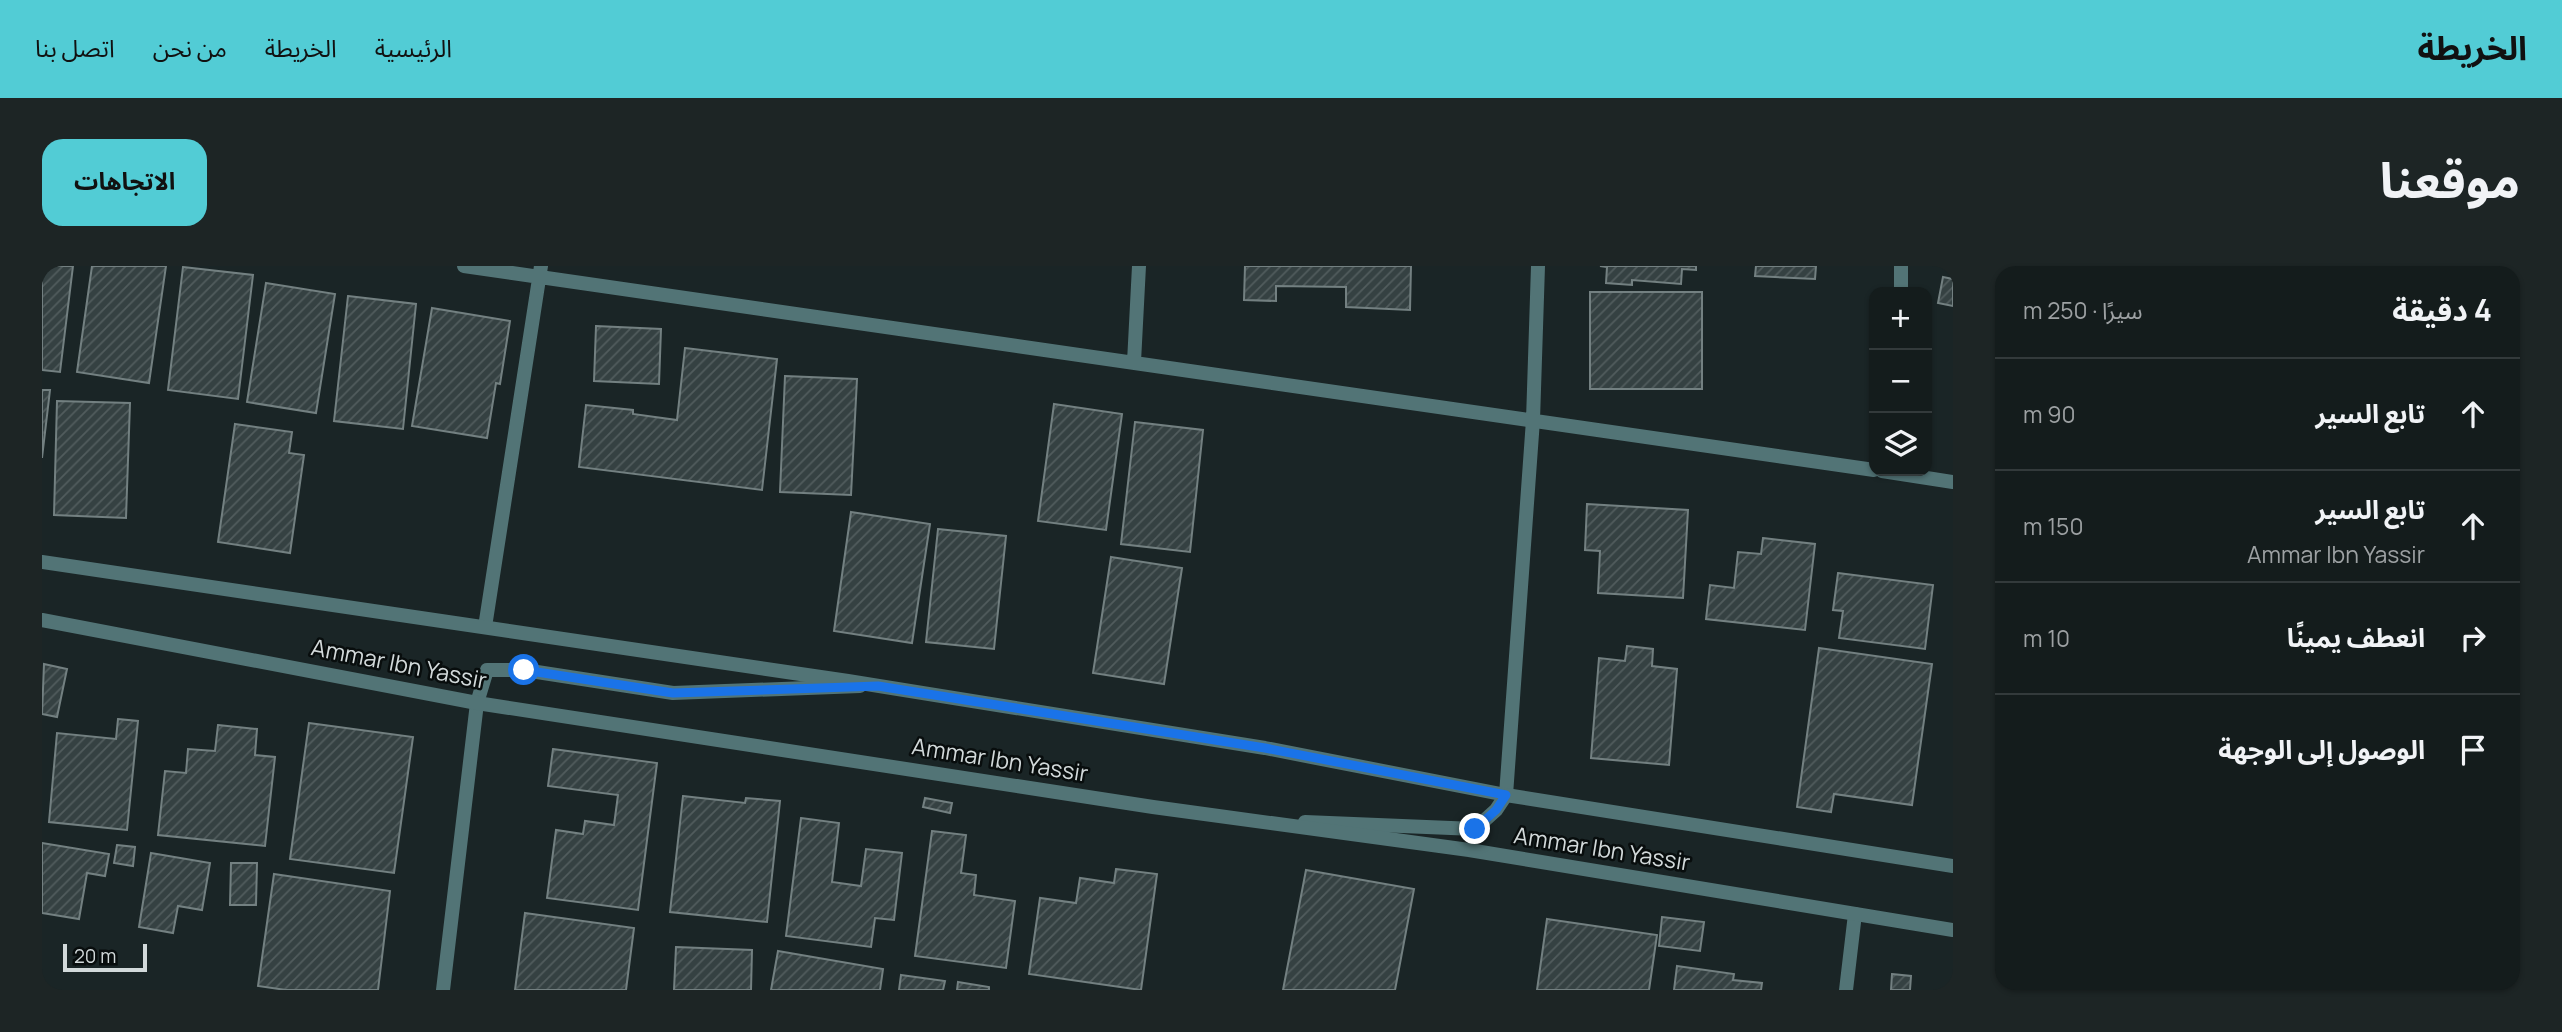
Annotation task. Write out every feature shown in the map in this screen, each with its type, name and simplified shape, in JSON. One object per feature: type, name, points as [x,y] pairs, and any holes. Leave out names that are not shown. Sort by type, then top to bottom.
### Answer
[{"type":"street","points":[[464,266],[540,271],[1134,362],[1869,469]]},
{"type":"street","points":[[1134,362],[1139,266]]},
{"type":"street","points":[[1251,820],[1475,829],[1496,810],[1506,795],[1533,419],[1538,266]]},
{"type":"street","points":[[1901,287],[1902,266]]},
{"type":"street","points":[[485,626],[540,271]]},
{"type":"street","points":[[1919,476],[1953,482]]},
{"type":"street","name":"Ammar Ibn Yassir","points":[[42,562],[878,686],[1265,748],[1506,795],[1953,866]]},
{"type":"street","name":"Ammar Ibn Yassir","points":[[42,620],[477,703],[1251,820],[1469,850],[1953,930]]},
{"type":"street","points":[[443,990],[477,703],[487,670],[524,670],[673,693],[878,686]]},
{"type":"street","points":[[1846,990],[1855,914]]},
{"type":"building","points":[[42,266],[73,266],[60,372],[42,370]]},
{"type":"building","points":[[92,266],[166,266],[149,383],[77,372]]},
{"type":"building","points":[[1245,266],[1411,266],[1410,310],[1346,307],[1346,287],[1276,286],[1276,301],[1244,300]]},
{"type":"building","points":[[1600,266],[1696,266],[1696,270],[1682,269],[1681,284],[1632,280],[1632,285],[1606,283],[1607,267]]},
{"type":"building","points":[[1756,266],[1816,266],[1815,279],[1755,276]]},
{"type":"building","points":[[183,267],[253,275],[238,399],[168,390]]},
{"type":"building","points":[[1943,277],[1953,279],[1953,306],[1938,303]]},
{"type":"building","points":[[266,283],[335,294],[316,413],[247,402]]},
{"type":"building","points":[[1590,292],[1702,292],[1702,389],[1590,389]]},
{"type":"building","points":[[348,296],[416,304],[403,429],[334,421]]},
{"type":"building","points":[[432,308],[510,321],[500,384],[496,383],[487,438],[412,426]]},
{"type":"building","points":[[596,326],[661,329],[659,384],[594,381]]},
{"type":"building","points":[[685,348],[777,359],[762,490],[579,467],[586,405],[633,410],[633,414],[677,420]]},
{"type":"building","points":[[785,376],[857,379],[851,495],[780,492]]},
{"type":"building","points":[[42,390],[50,390],[42,458]]},
{"type":"building","points":[[57,401],[130,403],[126,518],[54,515]]},
{"type":"building","points":[[1054,404],[1122,414],[1106,530],[1038,521]]},
{"type":"building","points":[[1135,422],[1203,430],[1190,552],[1121,544]]},
{"type":"building","points":[[235,424],[292,432],[289,453],[304,455],[290,553],[218,542]]},
{"type":"building","points":[[1587,504],[1688,510],[1683,598],[1598,593],[1600,551],[1585,550]]},
{"type":"building","points":[[851,512],[930,524],[912,643],[834,631]]},
{"type":"building","points":[[938,529],[1006,536],[994,649],[926,642]]},
{"type":"building","points":[[1763,538],[1815,544],[1805,630],[1706,619],[1710,585],[1734,588],[1738,552],[1761,554]]},
{"type":"building","points":[[1111,557],[1182,568],[1164,684],[1093,673]]},
{"type":"building","points":[[1838,573],[1933,585],[1925,649],[1839,638],[1843,611],[1833,610]]},
{"type":"building","points":[[1627,646],[1653,649],[1652,666],[1677,669],[1669,765],[1591,758],[1599,658],[1625,661]]},
{"type":"building","points":[[1819,648],[1932,664],[1912,805],[1834,794],[1831,812],[1797,807]]},
{"type":"building","points":[[44,664],[67,669],[57,717],[42,714]]},
{"type":"building","points":[[118,719],[138,721],[127,830],[49,822],[57,733],[116,739]]},
{"type":"building","points":[[309,723],[413,737],[394,873],[290,859]]},
{"type":"building","points":[[218,725],[257,729],[255,755],[275,757],[265,846],[158,835],[165,771],[186,773],[188,749],[215,751]]},
{"type":"building","points":[[553,749],[657,763],[638,910],[547,898],[556,830],[583,834],[585,821],[614,825],[618,795],[548,786]]},
{"type":"building","points":[[683,796],[745,803],[746,798],[780,801],[767,922],[670,912]]},
{"type":"building","points":[[925,798],[952,803],[950,813],[923,807]]},
{"type":"building","points":[[801,818],[839,823],[832,882],[861,886],[866,849],[902,853],[894,920],[875,918],[871,947],[786,936]]},
{"type":"building","points":[[932,831],[966,835],[961,873],[976,875],[974,895],[1015,901],[1006,968],[915,956]]},
{"type":"building","points":[[42,843],[109,854],[105,876],[87,873],[79,919],[42,913]]},
{"type":"building","points":[[117,845],[135,847],[133,866],[114,863]]},
{"type":"building","points":[[151,853],[210,863],[202,910],[178,906],[173,933],[139,927]]},
{"type":"building","points":[[231,863],[257,863],[256,905],[230,905]]},
{"type":"building","points":[[1116,869],[1157,874],[1141,990],[1029,974],[1040,898],[1076,903],[1080,878],[1114,883]]},
{"type":"building","points":[[1306,870],[1414,889],[1395,990],[1283,990]]},
{"type":"building","points":[[274,874],[390,891],[378,990],[286,990],[258,986]]},
{"type":"building","points":[[525,913],[634,928],[626,990],[515,990]]},
{"type":"building","points":[[1662,917],[1704,922],[1700,951],[1659,946]]},
{"type":"building","points":[[1547,919],[1657,935],[1649,990],[1537,990]]},
{"type":"building","points":[[676,947],[752,950],[751,990],[674,990]]},
{"type":"building","points":[[778,951],[883,969],[880,990],[771,990]]},
{"type":"building","points":[[1677,966],[1734,974],[1733,980],[1762,983],[1761,990],[1674,990]]},
{"type":"building","points":[[1892,974],[1911,976],[1910,990],[1891,990]]},
{"type":"building","points":[[901,975],[945,981],[943,990],[899,990]]},
{"type":"building","points":[[958,982],[989,987],[989,990],[957,990]]},
{"type":"route","points":[[524,670],[673,693],[878,686],[1265,748],[1506,795],[1496,810],[1475,829]]}]
